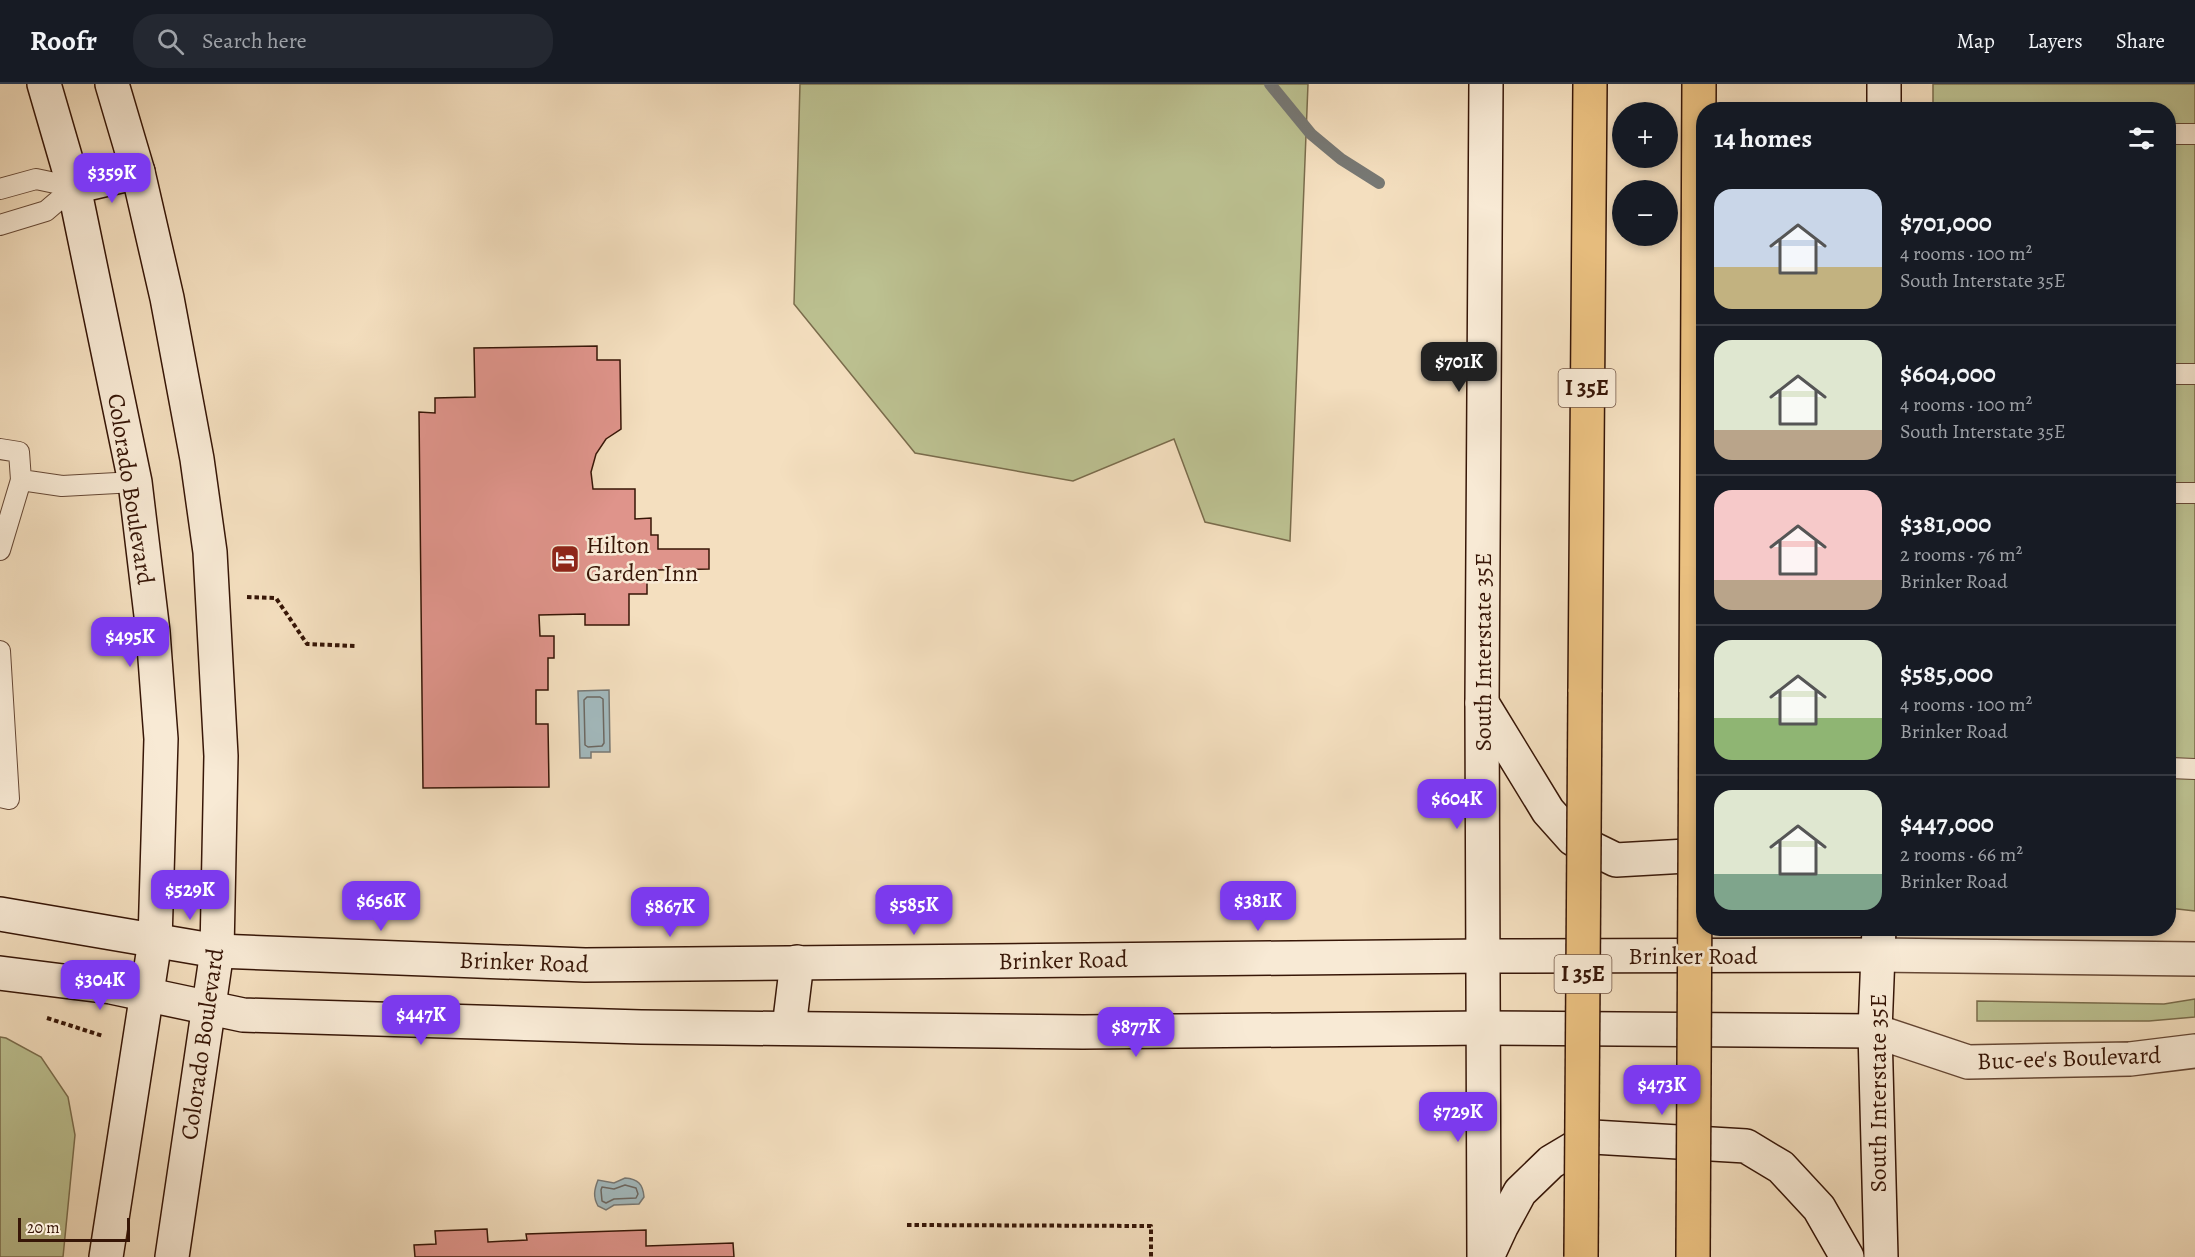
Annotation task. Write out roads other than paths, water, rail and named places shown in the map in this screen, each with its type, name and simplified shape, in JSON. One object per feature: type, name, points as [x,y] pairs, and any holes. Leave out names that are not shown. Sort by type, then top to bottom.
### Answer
[{"type":"highway","name":"I 35E","points":[[1581,1257],[1590,84]]},
{"type":"highway","points":[[1699,84],[1699,102]]},
{"type":"highway","points":[[1693,1257],[1696,692]]},
{"type":"street","name":"Colorado Boulevard","points":[[44,84],[74,188],[135,482],[153,632],[161,739],[155,941],[106,1257]]},
{"type":"street","name":"Colorado Boulevard","points":[[112,84],[138,172],[170,309],[198,459],[210,552],[221,756],[217,951],[172,1257]]},
{"type":"street","name":"South Interstate 35E","points":[[1486,84],[1482,703],[1486,1257]]},
{"type":"street","points":[[1884,84],[1884,102]]},
{"type":"street","points":[[74,188],[138,172]]},
{"type":"street","points":[[1482,703],[1548,811],[1573,839],[1616,860],[1696,855]]},
{"type":"street","name":"Brinker Road","points":[[0,914],[217,951],[585,964],[1484,956],[1879,942]]},
{"type":"street","points":[[1879,942],[2195,959]]},
{"type":"street","name":"South Interstate 35E","points":[[1879,942],[1875,1031],[1881,1257]]},
{"type":"street","points":[[789,1028],[797,962]]},
{"type":"street","points":[[0,973],[147,994],[243,1015],[641,1027],[1094,1032],[1484,1028],[1875,1031]]},
{"type":"street","name":"Buc-ee's Boulevard","points":[[1875,1031],[1968,1062],[2130,1059],[2195,1051]]},
{"type":"street","points":[[1486,1257],[1520,1192],[1551,1162],[1593,1137],[1746,1146],[1782,1167],[1819,1208],[1846,1257]]},
{"type":"lane","points":[[2176,134],[2195,134]]},
{"type":"lane","points":[[0,189],[36,179],[74,188]]},
{"type":"lane","points":[[0,225],[46,211],[74,188]]},
{"type":"lane","points":[[2176,374],[2195,374]]},
{"type":"lane","points":[[0,449],[19,452],[21,480],[0,550]]},
{"type":"lane","points":[[21,480],[62,486],[135,482]]},
{"type":"lane","points":[[2176,493],[2195,493]]},
{"type":"lane","points":[[0,651],[9,799],[0,797]]},
{"type":"lane","points":[[2176,768],[2195,768]]},
{"type":"water","points":[[609,690],[610,752],[591,752],[591,758],[580,758],[578,691]]},
{"type":"water","points":[[625,1178],[636,1181],[641,1186],[644,1197],[639,1204],[614,1205],[606,1210],[598,1206],[595,1193],[598,1180],[614,1183]]},
{"type":"waterway","points":[[1270,84],[1311,134],[1341,159],[1379,183]]},
{"type":"place","name":"Hilton Garden Inn","points":[[565,559]]}]
